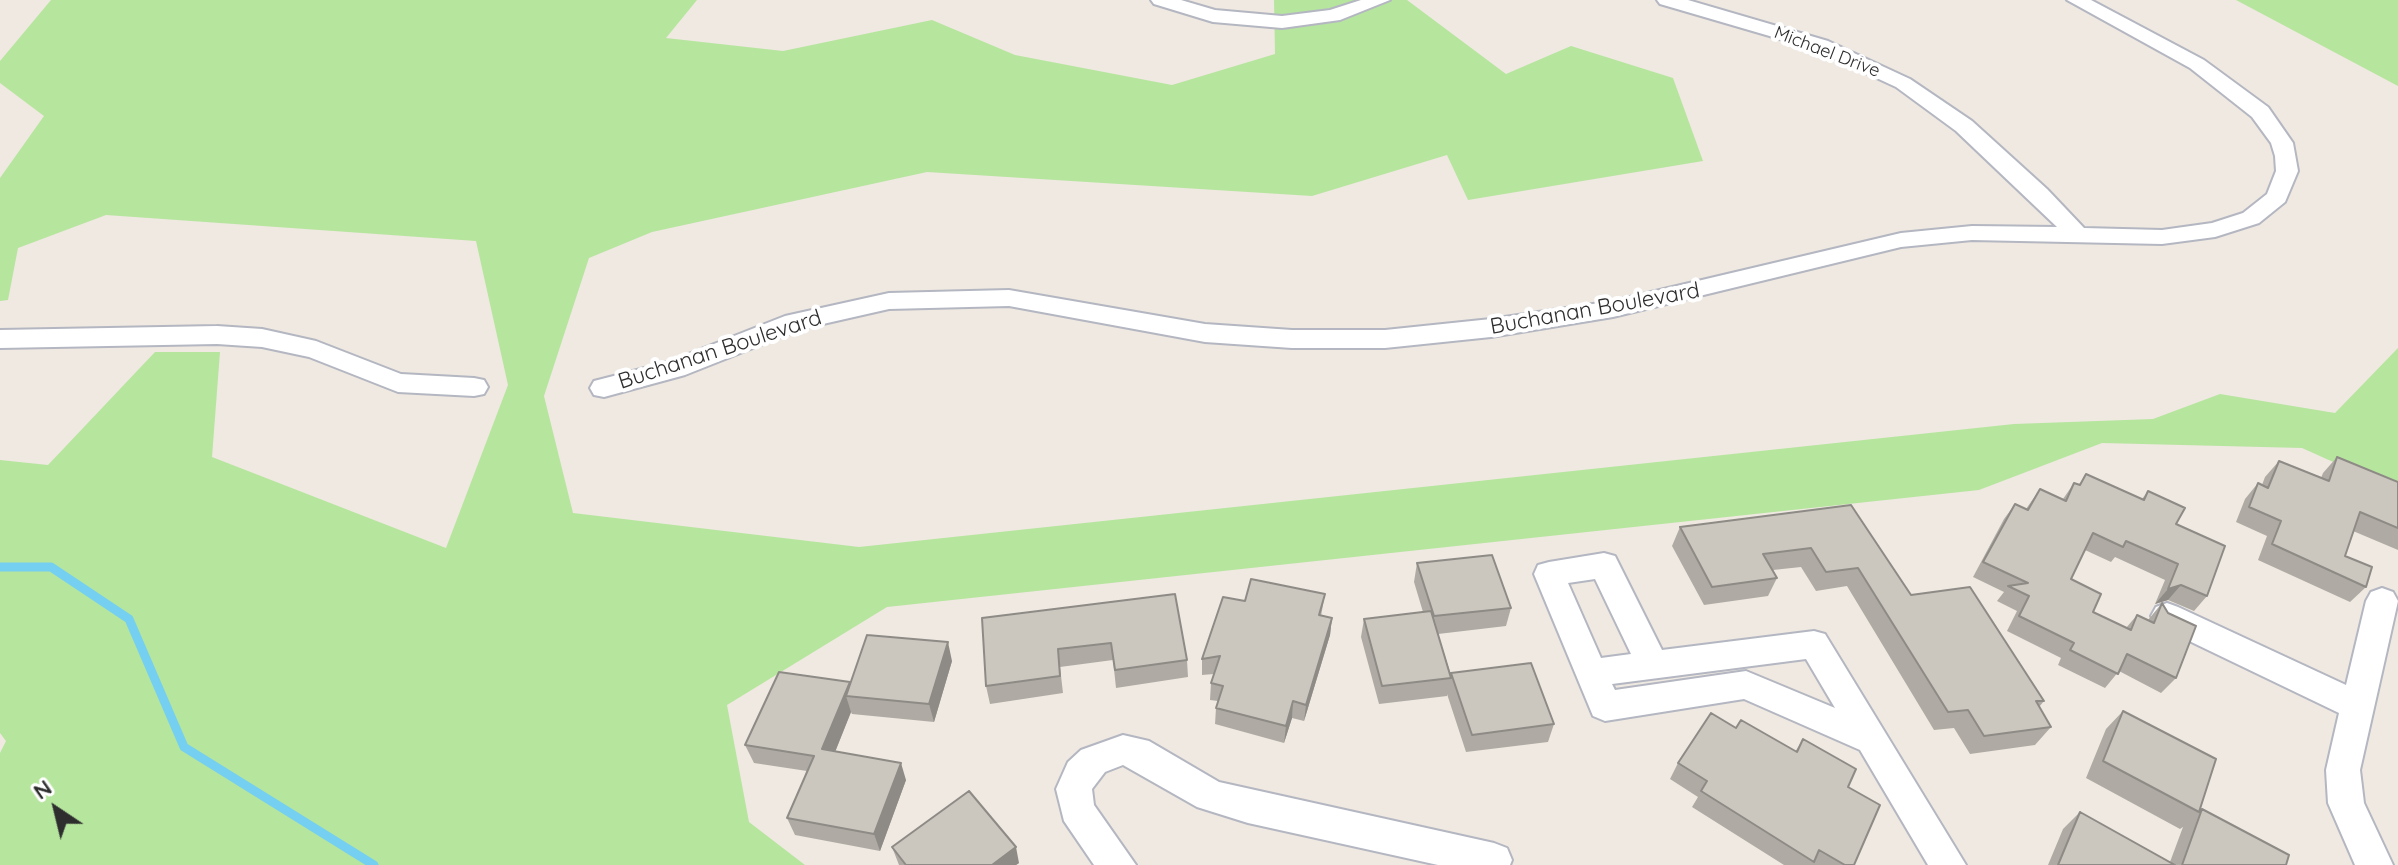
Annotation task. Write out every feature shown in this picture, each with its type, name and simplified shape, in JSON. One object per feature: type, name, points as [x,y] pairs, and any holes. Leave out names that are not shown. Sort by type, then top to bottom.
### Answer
[{"type":"street","points":[[1161,0],[1213,16],[1282,22],[1333,16],[1380,0]]},
{"type":"street","name":"Michael Drive","points":[[1667,0],[1821,45],[1903,83],[1964,126],[2039,194],[2076,234]]},
{"type":"street","name":"Buchanan Boulevard","points":[[604,388],[676,369],[794,322],[899,300],[1009,298],[1205,333],[1292,339],[1385,339],[1491,328],[1613,309],[1901,240],[1972,233],[2162,237],[2215,230],[2263,210],[2281,190],[2287,171],[2282,143],[2266,120],[2242,95],[2163,44],[2077,0]]},
{"type":"street","points":[[0,339],[217,335],[262,338],[316,350],[398,383],[474,387]]},
{"type":"street","points":[[1653,665],[1604,565],[1549,574],[1605,706],[1746,685],[1873,740]]},
{"type":"street","points":[[2375,865],[2357,835],[2346,803],[2343,770],[2382,601]]},
{"type":"street","points":[[2167,616],[2356,705]]},
{"type":"street","points":[[1591,673],[1814,644],[1948,865]]},
{"type":"street","points":[[1729,655],[1746,685]]},
{"type":"street","points":[[1118,865],[1097,842],[1077,809],[1074,789],[1080,773],[1093,761],[1123,750],[1137,752],[1210,796],[1499,863]]},
{"type":"green space","points":[[51,0],[697,0],[666,38],[783,51],[932,20],[1015,55],[1172,85],[1275,54],[1274,0],[1407,0],[1506,74],[1571,46],[1673,78],[1703,161],[1468,200],[1447,155],[1312,196],[927,172],[652,232],[589,258],[544,396],[573,513],[859,547],[2014,424],[2153,419],[2220,394],[2335,413],[2398,348],[2398,491],[2302,448],[2102,443],[1979,490],[887,607],[727,705],[749,822],[805,865],[0,865],[0,753],[6,741],[0,733],[0,460],[48,465],[155,352],[220,352],[212,457],[446,548],[508,385],[476,241],[106,215],[18,248],[8,300],[0,301],[0,178],[44,116],[0,83],[0,61]]},
{"type":"green space","points":[[2236,0],[2398,0],[2398,86]]},
{"type":"building","points":[[2337,457],[2398,482],[2398,528],[2360,512],[2345,556],[2372,567],[2366,587],[2272,544],[2281,521],[2249,507],[2258,483],[2268,488],[2279,461],[2329,481]]},
{"type":"building","points":[[2086,474],[2144,500],[2148,491],[2185,508],[2176,524],[2225,546],[2207,596],[2181,585],[2168,589],[2178,564],[2126,541],[2123,547],[2093,533],[2071,579],[2101,594],[2093,612],[2131,630],[2137,615],[2154,623],[2162,603],[2168,613],[2196,626],[2176,678],[2127,654],[2118,674],[2070,650],[2074,643],[2019,616],[2029,596],[2008,586],[2028,583],[1983,562],[2015,504],[2028,510],[2040,489],[2066,501],[2074,483],[2080,485]]},
{"type":"building","points":[[1851,505],[1911,595],[1970,587],[2044,701],[2036,701],[2051,727],[1984,736],[1968,710],[1948,712],[1858,568],[1826,572],[1811,548],[1763,554],[1777,578],[1712,587],[1680,527]]},
{"type":"building","points":[[1492,555],[1511,608],[1434,616],[1417,563]]},
{"type":"building","points":[[1251,579],[1325,594],[1319,615],[1332,618],[1306,705],[1293,701],[1286,726],[1216,708],[1223,686],[1211,683],[1220,656],[1202,659],[1223,597],[1245,601]]},
{"type":"building","points":[[1175,594],[1187,660],[1115,670],[1111,643],[1058,649],[1060,676],[986,686],[982,618]]},
{"type":"building","points":[[1431,611],[1451,678],[1382,686],[1364,619]]},
{"type":"building","points":[[867,635],[948,642],[929,704],[846,696]]},
{"type":"building","points":[[1531,663],[1554,724],[1472,735],[1451,673]]},
{"type":"building","points":[[779,672],[850,682],[822,749],[901,763],[874,834],[787,818],[814,756],[745,745]]},
{"type":"building","points":[[2123,711],[2216,759],[2199,812],[2103,761]]},
{"type":"building","points":[[1711,713],[1736,728],[1741,720],[1797,752],[1803,739],[1856,769],[1848,787],[1880,805],[1854,865],[1845,865],[1819,850],[1814,862],[1701,791],[1707,781],[1678,763]]},
{"type":"building","points":[[969,791],[1016,847],[992,865],[906,865],[892,847]]},
{"type":"building","points":[[2202,809],[2289,855],[2286,865],[2182,865]]},
{"type":"building","points":[[2080,812],[2175,865],[2058,865]]},
{"type":"waterway","points":[[0,567],[51,567],[129,619],[184,747],[374,865]]}]
